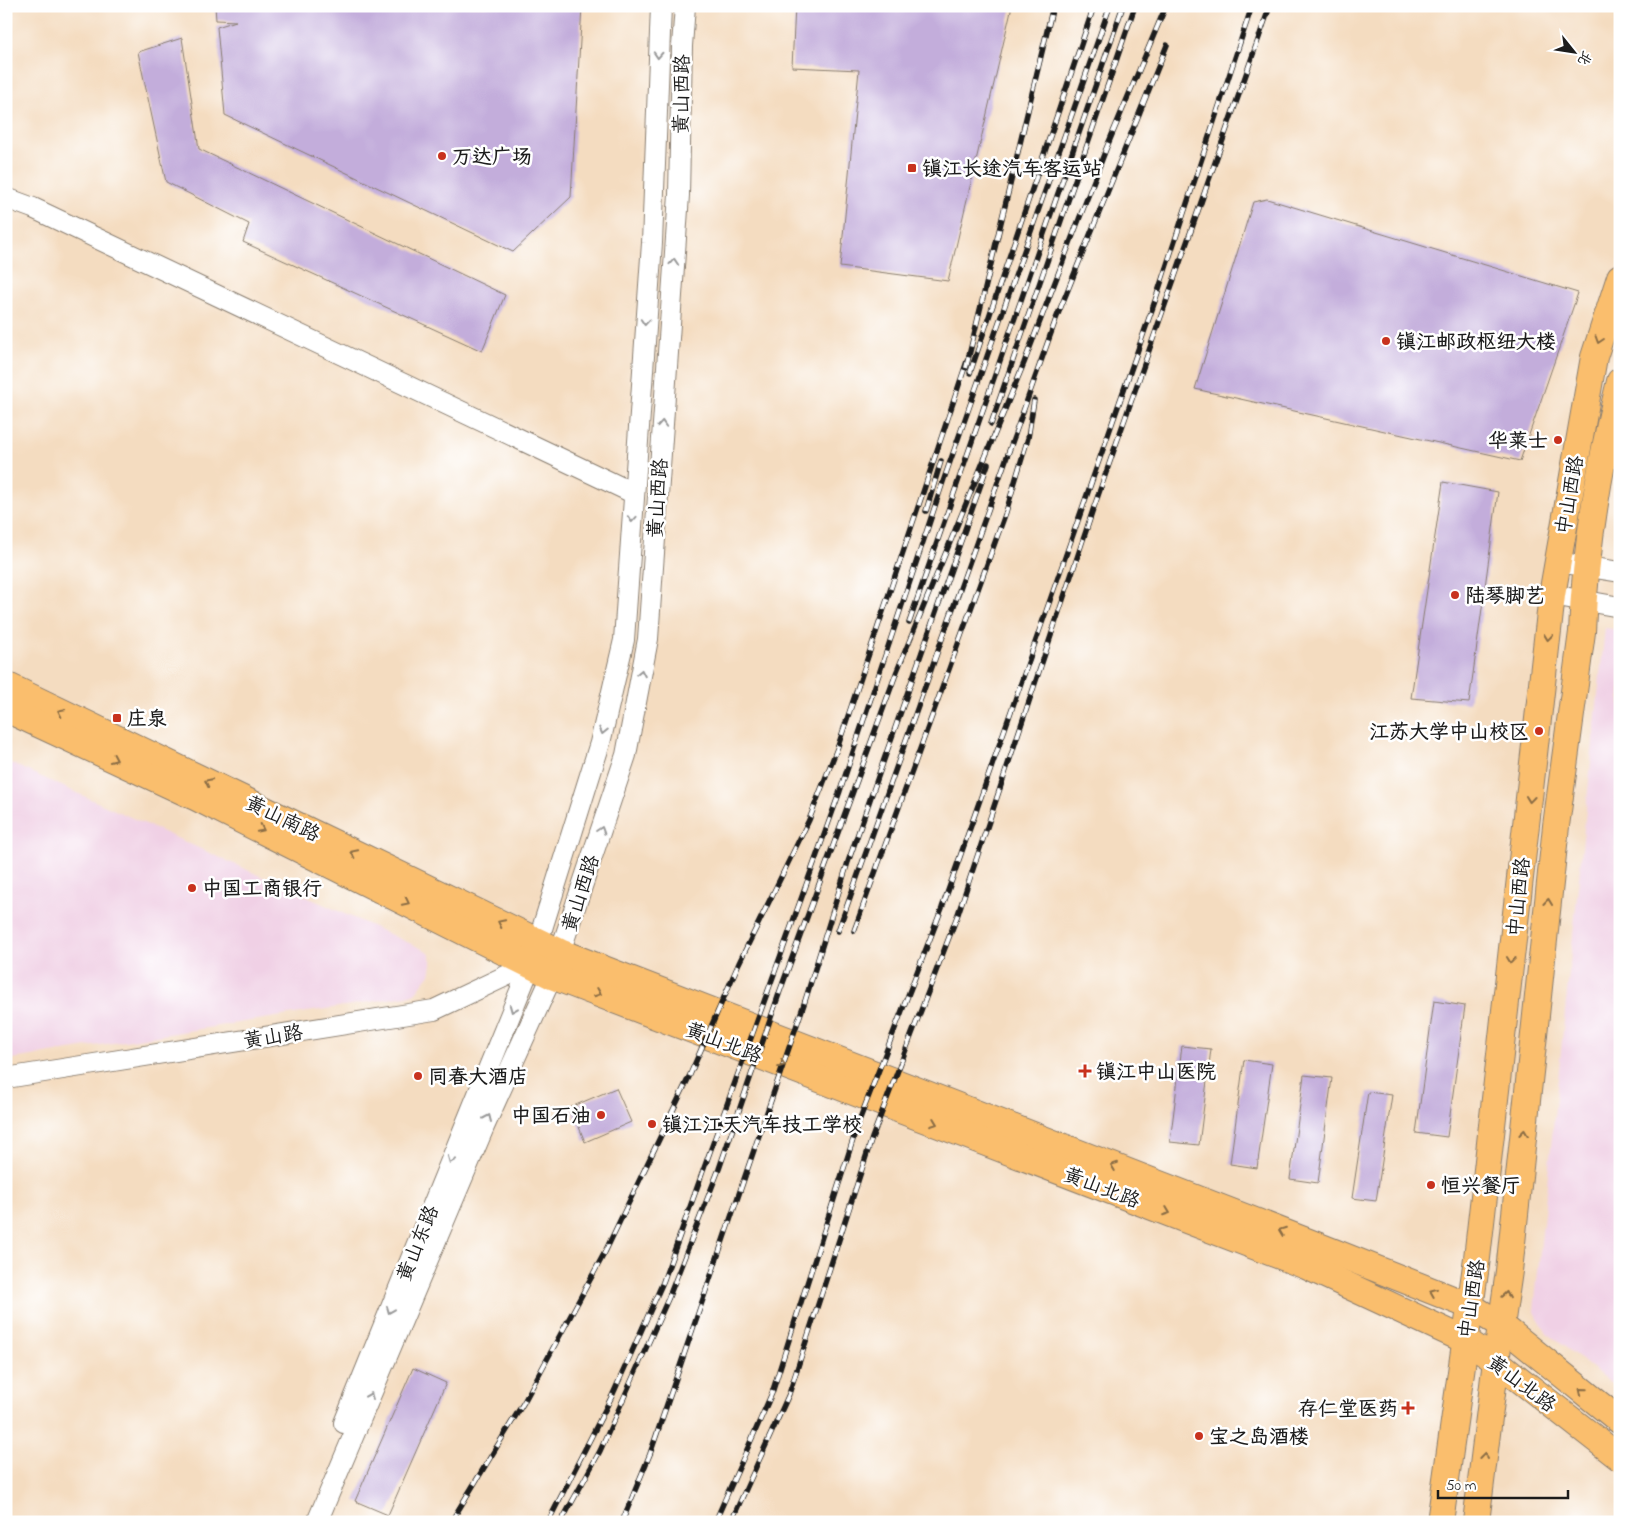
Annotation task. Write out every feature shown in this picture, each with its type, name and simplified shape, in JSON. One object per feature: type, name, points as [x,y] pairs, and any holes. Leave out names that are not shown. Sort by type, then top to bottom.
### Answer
[{"type":"main road","name":"中山西路","points":[[1440,1522],[1464,1340],[1479,1248],[1552,595],[1594,357],[1620,276]]},
{"type":"main road","name":"中山西路","points":[[1476,1522],[1510,1261],[1556,826],[1582,632],[1587,565],[1603,448],[1620,380]]},
{"type":"main road","name":"黄山南路","points":[[6,686],[546,958]]},
{"type":"main road","name":"黄山南路","points":[[6,709],[546,958]]},
{"type":"main road","name":"黄山北路","points":[[546,958],[1309,1242],[1470,1306],[1501,1326],[1620,1421]]},
{"type":"main road","name":"黄山北路","points":[[546,958],[1306,1266],[1464,1340],[1496,1361],[1620,1458]]},
{"type":"street","name":"黄山西路","points":[[546,958],[624,640],[652,243],[661,6]]},
{"type":"street","name":"黄山西路","points":[[546,958],[626,755],[648,639],[679,195],[682,46],[685,6]]},
{"type":"street","points":[[6,198],[33,208],[633,493]]},
{"type":"street","points":[[1558,562],[1587,565],[1620,572]]},
{"type":"street","points":[[1552,595],[1620,607]]},
{"type":"street","name":"黄山路","points":[[6,1078],[434,1010],[546,958]]},
{"type":"street","name":"黄山东路","points":[[303,1522],[546,958]]},
{"type":"street","name":"黄山东路","points":[[317,1522],[484,1127],[546,958]]},
{"type":"shaded area","points":[[1605,628],[1620,630],[1620,1390],[1546,1332],[1534,1310]]},
{"type":"shaded area","points":[[6,761],[429,952],[432,964],[430,974],[415,993],[407,996],[6,1060]]},
{"type":"building","name":"万达广场","points":[[215,6],[582,6],[571,197],[513,252],[225,115],[217,27],[236,21],[216,20]]},
{"type":"building","name":"镇江长途汽车客运站","points":[[795,6],[1012,6],[948,281],[840,267],[859,70],[792,67]]},
{"type":"building","points":[[182,38],[199,149],[505,295],[482,351],[243,242],[249,224],[166,182],[138,52]]},
{"type":"building","name":"镇江邮政枢纽大楼","points":[[1267,199],[1578,293],[1520,461],[1195,389],[1253,202]]},
{"type":"building","name":"陆琴脚艺","points":[[1443,482],[1498,492],[1469,703],[1411,698]]},
{"type":"building","points":[[1434,1001],[1465,1006],[1447,1137],[1416,1133]]},
{"type":"building","points":[[1182,1046],[1211,1049],[1199,1145],[1170,1142]]},
{"type":"building","points":[[1244,1060],[1272,1064],[1257,1168],[1230,1164]]},
{"type":"building","points":[[1304,1075],[1332,1078],[1318,1183],[1290,1179]]},
{"type":"building","name":"中国石油","points":[[616,1088],[631,1122],[585,1142],[571,1107]]},
{"type":"building","points":[[1368,1092],[1392,1095],[1376,1201],[1352,1198]]},
{"type":"building","points":[[413,1368],[446,1383],[388,1515],[355,1501]]},
{"type":"railway","points":[[966,368],[1053,6]]},
{"type":"railway","points":[[970,373],[1094,6]]},
{"type":"railway","points":[[548,1522],[613,1394],[663,1282],[840,791],[944,479],[1110,6]]},
{"type":"railway","points":[[909,623],[1123,6]]},
{"type":"railway","points":[[991,424],[1135,6]]},
{"type":"railway","points":[[561,1522],[600,1451],[668,1299],[719,1169],[780,991],[897,671],[1024,363],[1106,149],[1166,6]]},
{"type":"railway","points":[[715,1522],[772,1393],[859,1121],[942,908],[1155,301],[1252,6]]},
{"type":"railway","points":[[731,1522],[789,1394],[872,1138],[958,914],[1094,507],[1270,6]]},
{"type":"railway","points":[[838,931],[1056,319],[1167,45]]},
{"type":"railway","points":[[451,1522],[524,1402],[605,1252],[689,1077],[739,963],[809,820],[838,746],[967,361]]},
{"type":"railway","points":[[854,931],[1006,512],[1028,438],[1034,400]]},
{"type":"railway","points":[[926,511],[941,461]]},
{"type":"railway","points":[[622,1522],[650,1454],[805,1001],[848,862],[988,464]]},
{"type":"place","name":"万达广场","points":[[442,156]]},
{"type":"place","name":"镇江长途汽车客运站","points":[[912,168]]},
{"type":"place","name":"镇江邮政枢纽大楼","points":[[1386,341]]},
{"type":"place","name":"华莱士","points":[[1558,440]]},
{"type":"place","name":"陆琴脚艺","points":[[1455,595]]},
{"type":"place","name":"庄泉","points":[[117,718]]},
{"type":"place","name":"江苏大学中山校区","points":[[1539,731]]},
{"type":"place","name":"中国工商银行","points":[[192,888]]},
{"type":"place","name":"镇江中山医院","points":[[1085,1071]]},
{"type":"place","name":"同春大酒店","points":[[418,1076]]},
{"type":"place","name":"中国石油","points":[[601,1115]]},
{"type":"place","name":"镇江江天汽车技工学校","points":[[652,1124]]},
{"type":"place","name":"恒兴餐厅","points":[[1431,1185]]},
{"type":"place","name":"存仁堂医药","points":[[1408,1408]]},
{"type":"place","name":"宝之岛酒楼","points":[[1199,1436]]}]
